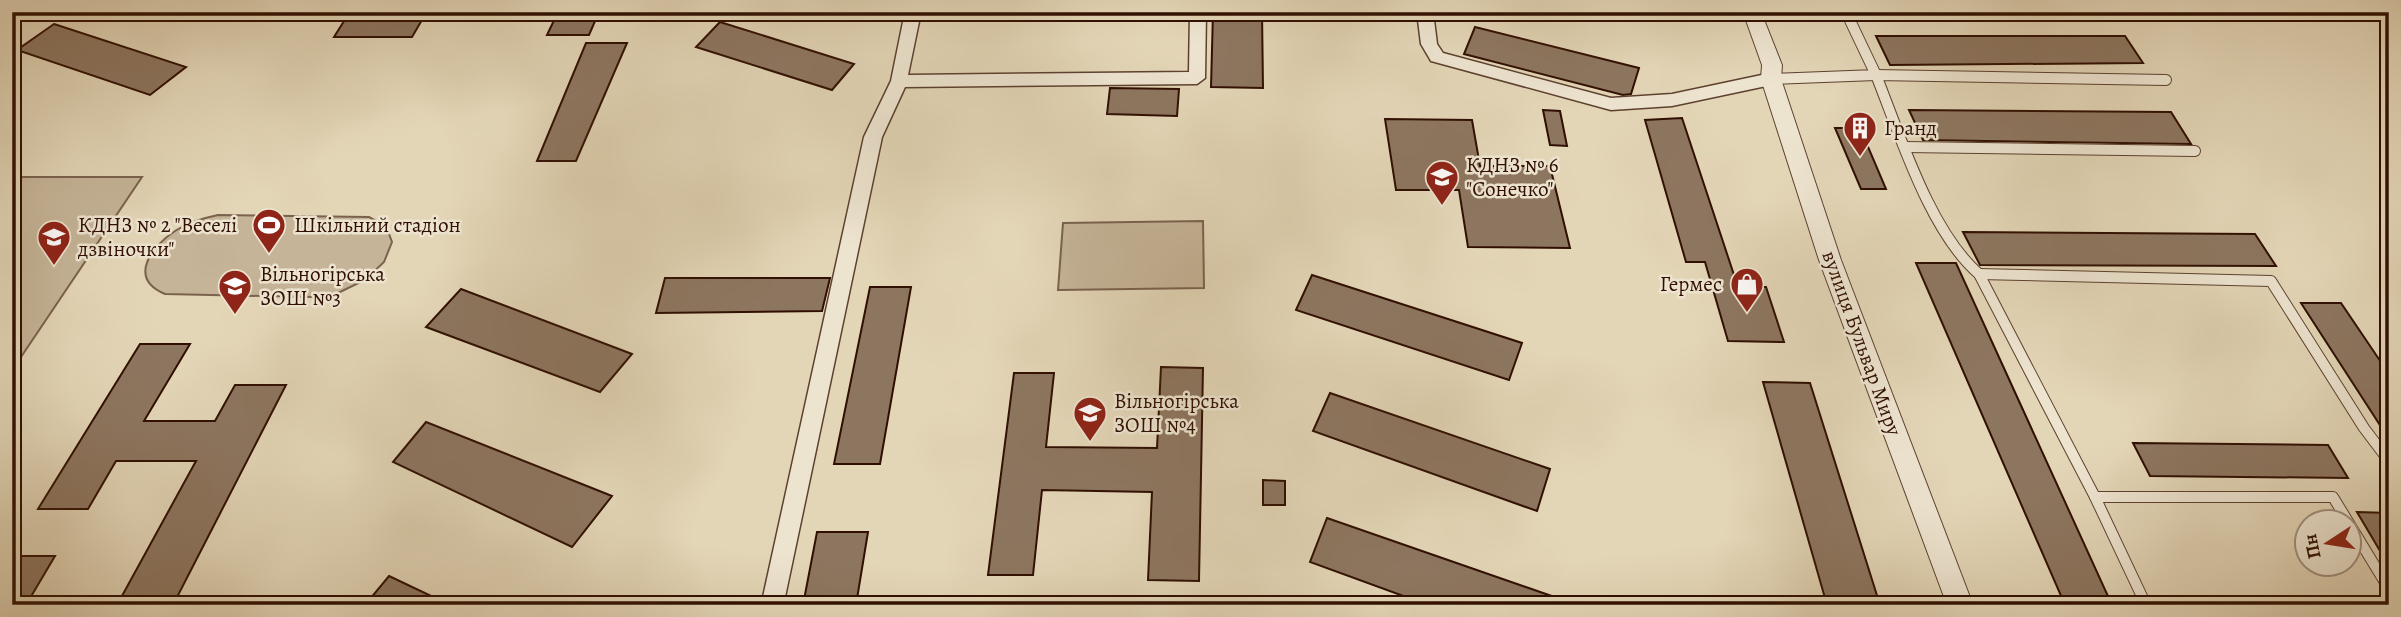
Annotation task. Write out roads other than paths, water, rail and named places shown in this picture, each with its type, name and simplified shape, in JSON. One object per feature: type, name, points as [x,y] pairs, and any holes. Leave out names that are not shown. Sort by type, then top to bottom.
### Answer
[{"type":"street","points":[[774,597],[873,137],[899,81],[913,12]]},
{"type":"street","points":[[899,81],[1197,78],[1198,12]]},
{"type":"street","points":[[1425,12],[1429,44],[1437,57],[1611,104],[1640,105],[1710,94],[1771,79]]},
{"type":"street","name":"вулиця Бульвар Миру","points":[[1736,12],[1757,64],[1771,79]]},
{"type":"street","name":"вулиця Бульвар Миру","points":[[1752,12],[1772,65],[1771,79],[1830,260],[1960,605]]},
{"type":"lane","points":[[1846,12],[1876,75],[1923,189],[1971,270],[1979,274],[2271,281],[2364,428],[2389,461]]},
{"type":"lane","points":[[1771,79],[1876,75],[2166,80]]},
{"type":"lane","points":[[1905,147],[2195,151]]},
{"type":"lane","points":[[1979,274],[2095,497],[2146,605]]},
{"type":"lane","points":[[2095,497],[2333,497],[2389,589]]},
{"type":"place","name":"Гранд","points":[[1860,158]]},
{"type":"place","name":"КДНЗ № 6 \"Сонечко\"","points":[[1442,207]]},
{"type":"place","name":"Шкільний стадіон","points":[[269,255]]},
{"type":"place","name":"КДНЗ № 2 \"Веселі дзвіночки\"","points":[[54,267]]},
{"type":"place","name":"Гермес","points":[[1747,314]]},
{"type":"place","name":"Вільногірська ЗОШ №3","points":[[235,316]]},
{"type":"place","name":"Вільногірська ЗОШ №4","points":[[1090,443]]}]
